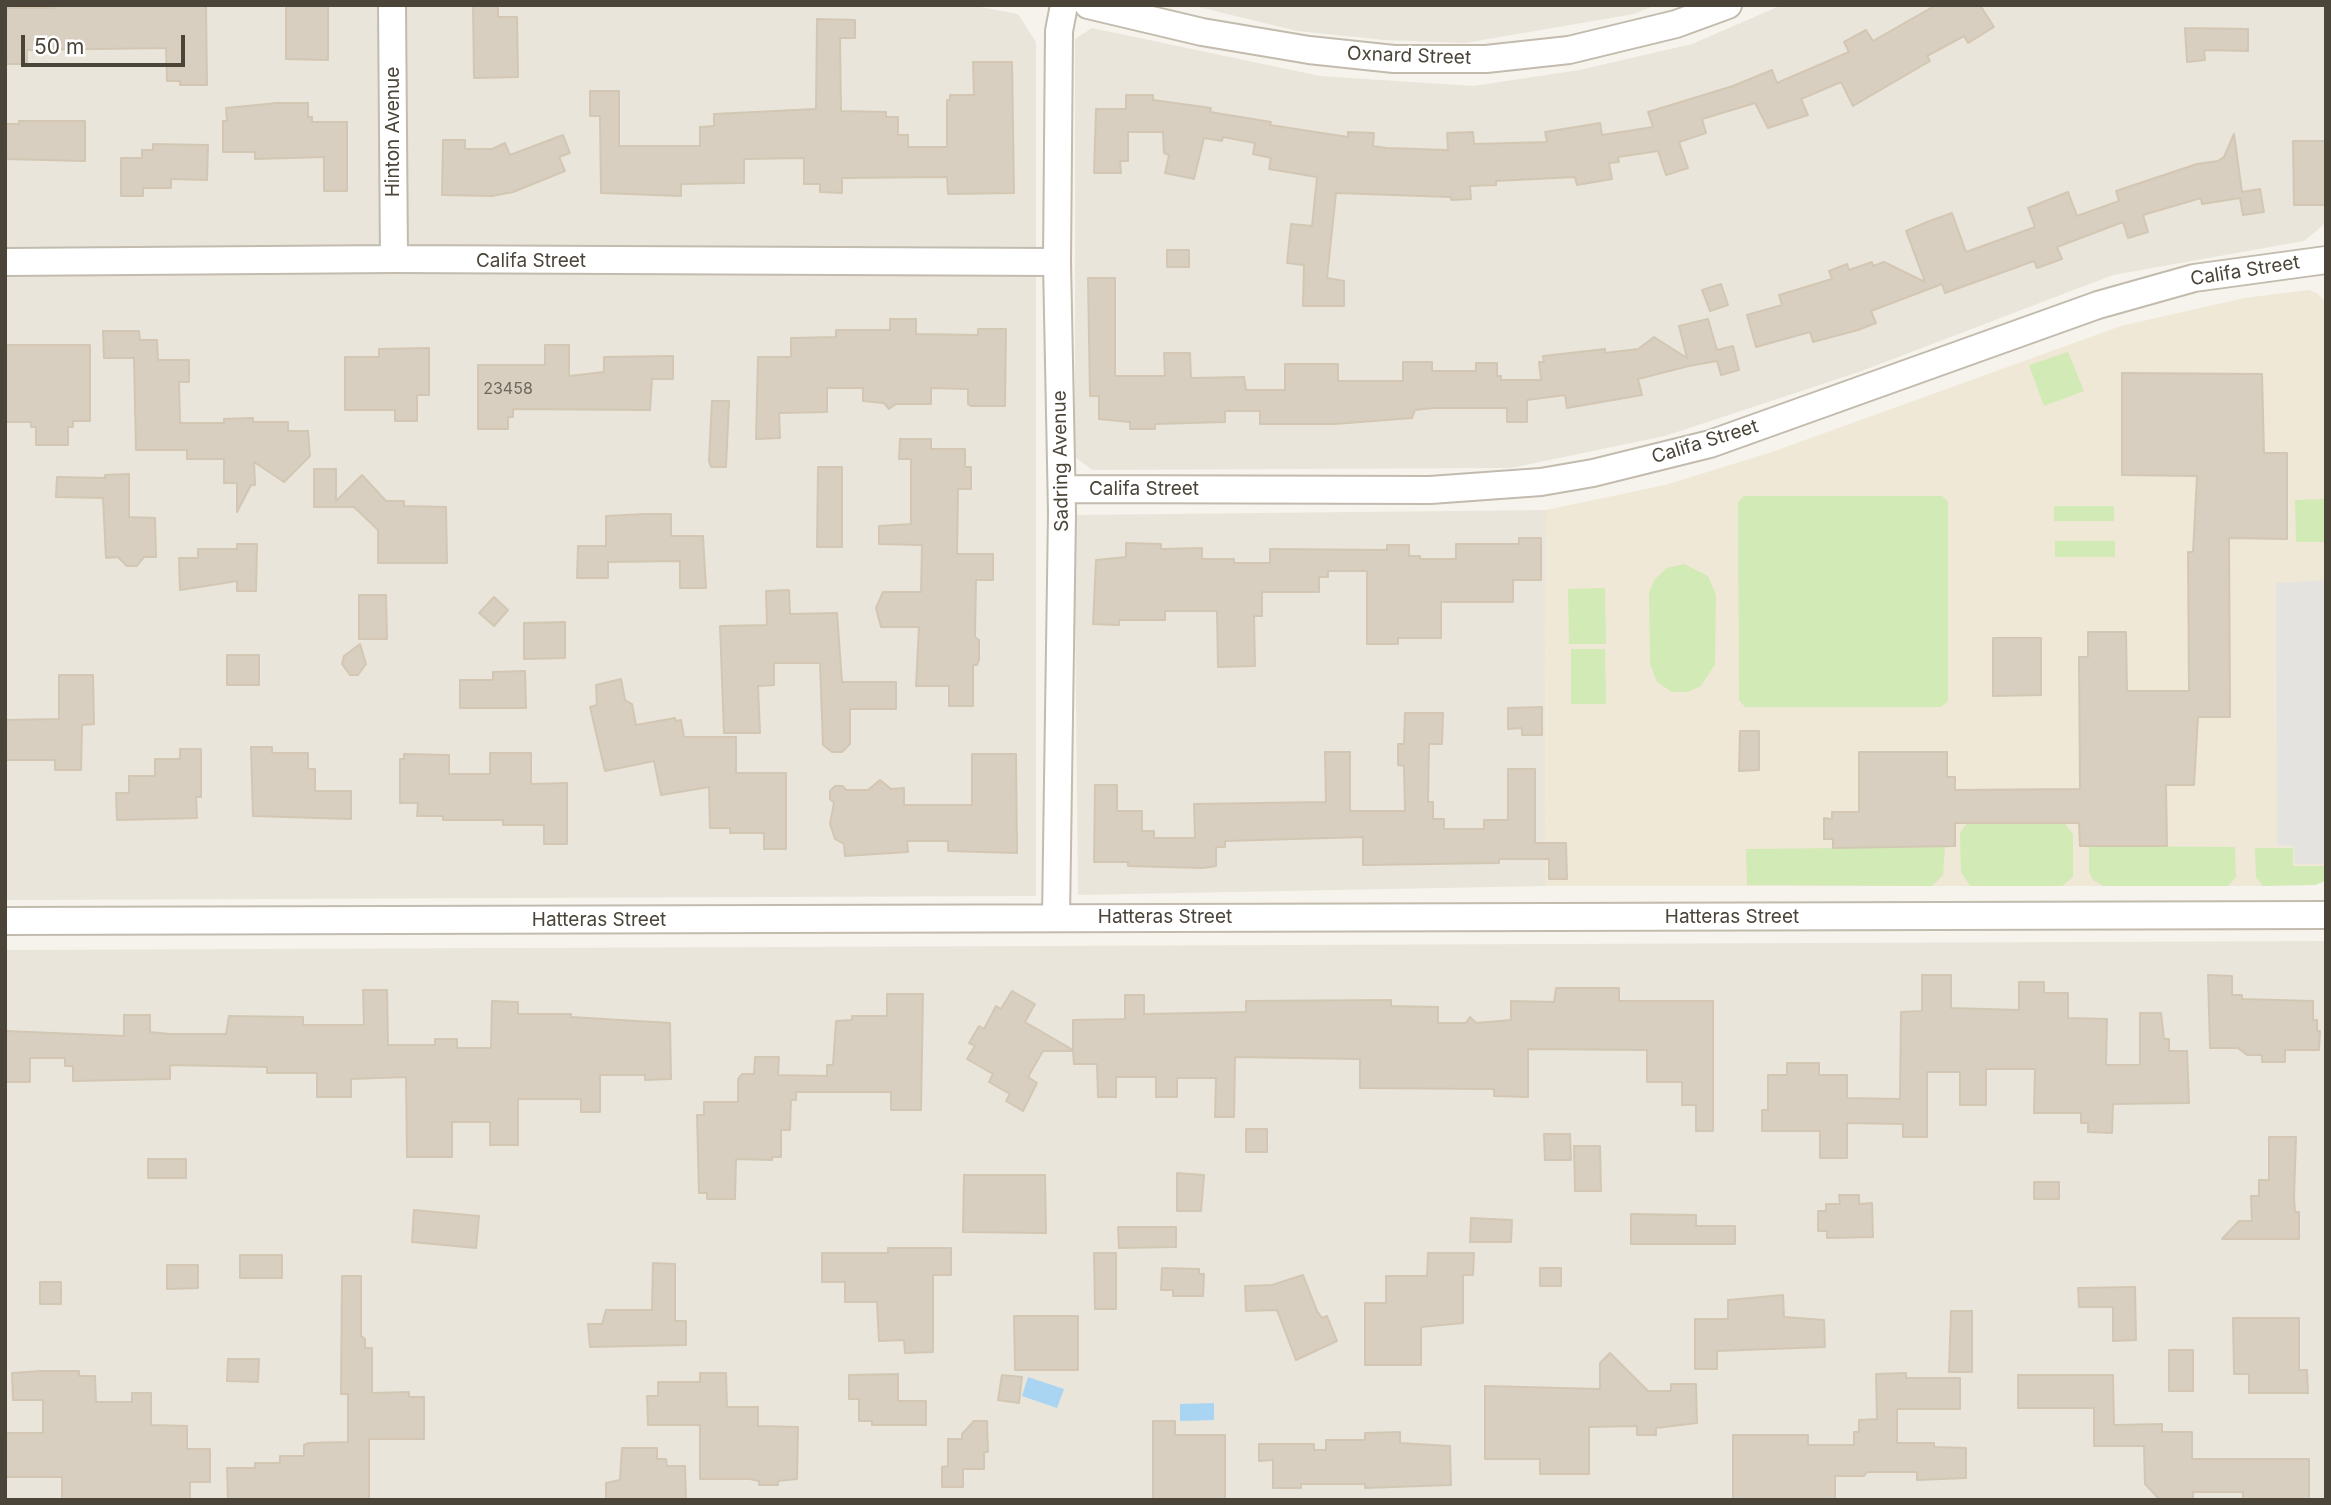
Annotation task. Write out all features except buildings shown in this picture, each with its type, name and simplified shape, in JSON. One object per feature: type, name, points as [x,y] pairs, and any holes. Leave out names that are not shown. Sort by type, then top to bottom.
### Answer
[{"type":"street","name":"Hinton Avenue","points":[[392,5],[394,259]]},
{"type":"street","name":"Sadring Avenue","points":[[1056,917],[1062,489],[1057,262],[1059,31],[1064,5]]},
{"type":"street","name":"Oxnard Street","points":[[1088,5],[1202,32],[1309,50],[1407,59],[1486,59],[1569,50],[1676,24],[1728,5]]},
{"type":"street","name":"Califa Street","points":[[5,262],[394,259],[1057,262]]},
{"type":"street","name":"Califa Street","points":[[1062,489],[1430,490],[1541,482],[1710,444],[2098,305],[2194,278],[2326,260]]},
{"type":"street","name":"Hatteras Street","points":[[5,921],[2326,915]]},
{"type":"shaded area","points":[[5,5],[970,5],[1018,14],[1036,42],[1036,896],[5,900]]},
{"type":"shaded area","points":[[1190,5],[1656,5],[1634,14],[1465,43],[1384,40],[1297,31]]},
{"type":"shaded area","points":[[1782,5],[2326,5],[2326,223],[2304,241],[2113,275],[1859,372],[1665,436],[1511,468],[1092,470],[1075,457],[1075,39],[1092,28],[1320,76],[1473,86],[1579,70],[1692,44]]},
{"type":"shaded area","points":[[2309,290],[2317,293],[2326,302],[2326,879],[2322,883],[2263,886],[1545,886],[1546,510],[1665,485],[1772,452],[2121,326],[2244,298]]},
{"type":"shaded area","points":[[1546,510],[1545,886],[1078,895],[1074,515]]},
{"type":"shaded area","points":[[2326,580],[2326,864],[2295,864],[2294,846],[2277,845],[2276,583]]},
{"type":"shaded area","points":[[2326,941],[2326,1500],[5,1500],[5,950]]},
{"type":"green space","points":[[2068,352],[2084,391],[2044,406],[2029,365]]},
{"type":"green space","points":[[1744,496],[1942,496],[1948,502],[1948,701],[1941,707],[1745,707],[1739,700],[1738,502]]},
{"type":"green space","points":[[2326,499],[2326,542],[2296,542],[2295,500]]},
{"type":"green space","points":[[2054,506],[2114,506],[2114,521],[2054,521]]},
{"type":"green space","points":[[2055,541],[2115,541],[2115,557],[2055,557]]},
{"type":"green space","points":[[1684,564],[1708,576],[1716,595],[1715,664],[1701,686],[1688,692],[1672,692],[1657,682],[1650,664],[1649,592],[1655,579],[1667,568]]},
{"type":"green space","points":[[1605,588],[1606,644],[1569,644],[1568,589]]},
{"type":"green space","points":[[1571,649],[1605,649],[1606,704],[1571,704]]},
{"type":"green space","points":[[1967,823],[2065,823],[2073,835],[2073,877],[2062,886],[1970,886],[1961,872],[1960,833]]},
{"type":"green space","points":[[2089,846],[2235,847],[2236,877],[2228,886],[2104,886],[2093,880],[2089,872]]},
{"type":"green space","points":[[1945,847],[1943,875],[1932,886],[1747,885],[1746,849]]},
{"type":"green space","points":[[2255,848],[2293,848],[2293,866],[2326,866],[2326,880],[2316,885],[2263,886],[2256,877]]},
{"type":"water","points":[[1028,1377],[1064,1389],[1057,1408],[1022,1396]]},
{"type":"water","points":[[1214,1403],[1214,1420],[1180,1421],[1180,1404]]}]
